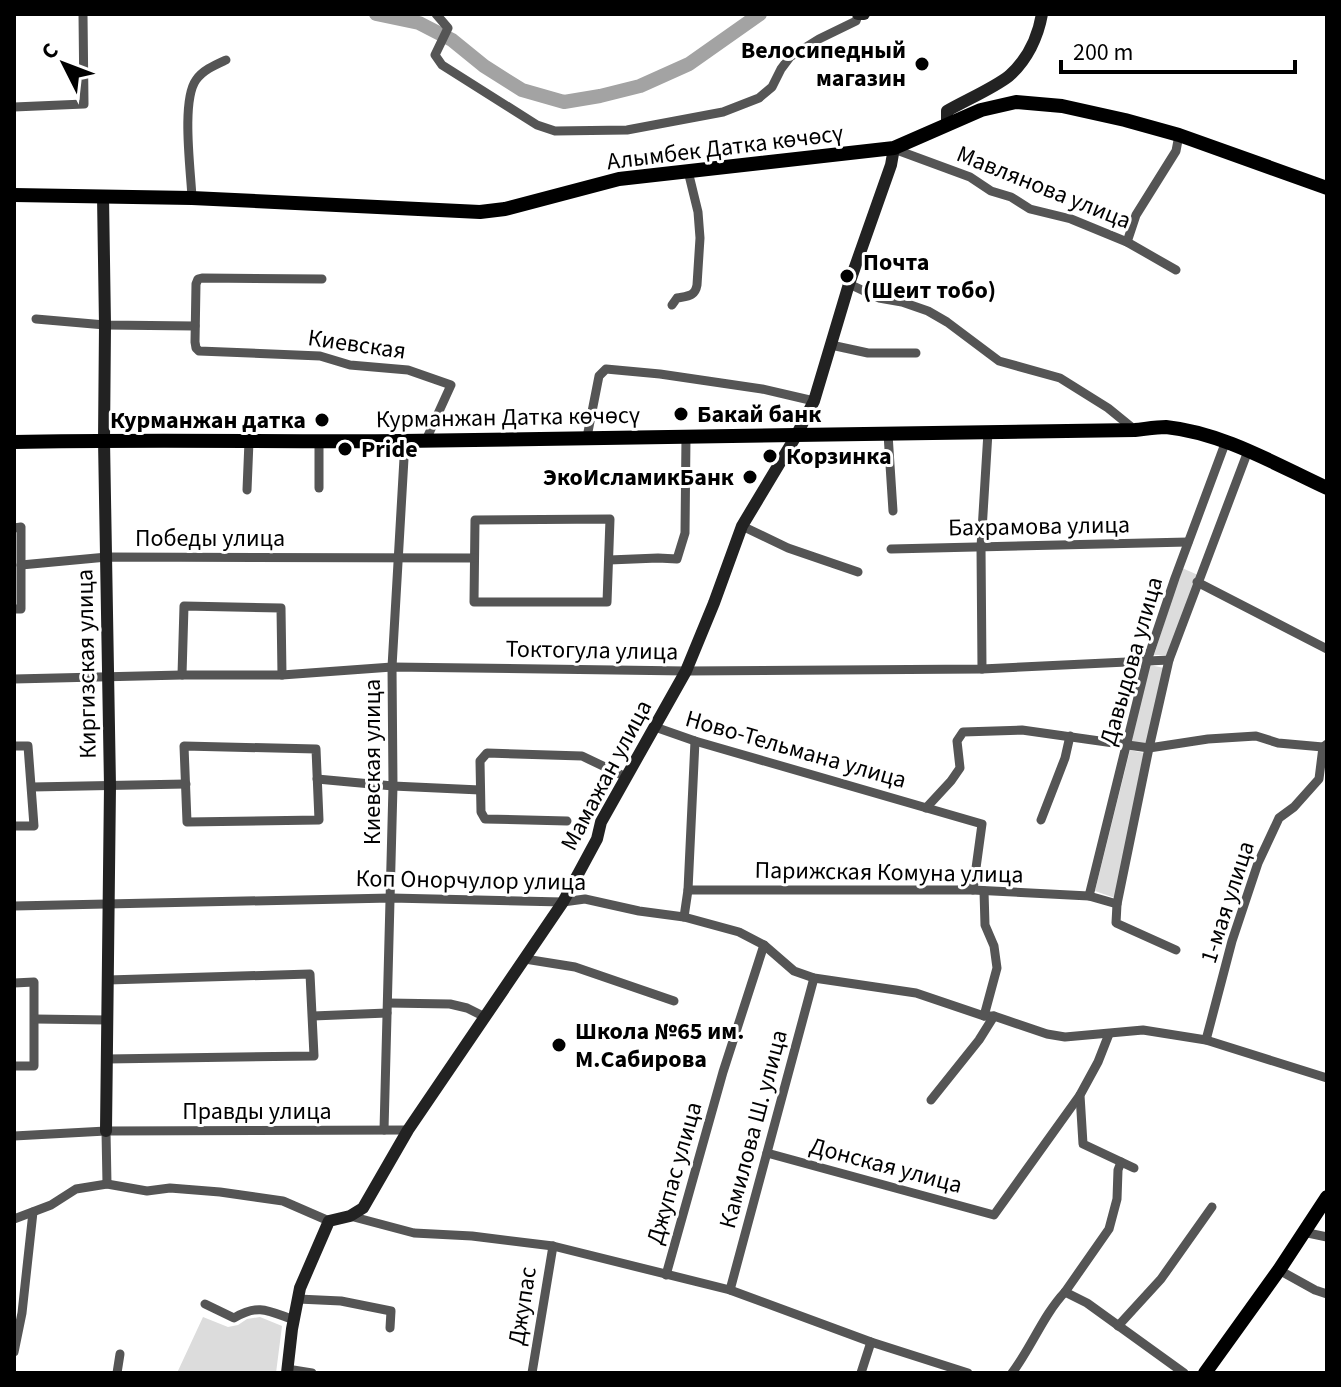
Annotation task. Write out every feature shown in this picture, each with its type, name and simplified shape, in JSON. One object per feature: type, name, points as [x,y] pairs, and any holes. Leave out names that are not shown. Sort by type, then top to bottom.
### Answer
[{"type":"main road","name":"Алымбек Датка көчөсү","points":[[14,195],[192,198],[480,212],[505,209],[619,179],[894,148],[981,110],[1016,102],[1062,106],[1125,120],[1179,135],[1327,188]]},
{"type":"main road","name":"Курманжан Датка көчөсү","points":[[14,442],[796,436],[1163,427],[1210,435],[1327,488]]},
{"type":"main road","points":[[1205,1373],[1327,1197]]},
{"type":"street","points":[[14,107],[84,104],[83,14]]},
{"type":"street","points":[[438,15],[448,28],[435,55],[442,65],[537,125],[555,131],[627,130],[723,112],[759,98],[772,87],[790,57],[856,21],[860,14]]},
{"type":"street","points":[[947,124],[947,111],[1008,76],[1023,59],[1036,37],[1042,14]]},
{"type":"street","points":[[192,198],[188,126],[190,96],[194,82],[206,69],[226,60]]},
{"type":"street","points":[[1127,242],[1136,215],[1176,151],[1179,135]]},
{"type":"street","name":"Мавлянова улица","points":[[894,148],[970,177],[991,191],[1011,197],[1030,209],[1071,219],[1127,242],[1176,270]]},
{"type":"street","name":"Мамажан улица","points":[[350,1216],[363,1208],[408,1130],[563,902],[597,839],[601,822],[686,671],[742,526],[814,401],[894,148]]},
{"type":"street","points":[[672,305],[677,298],[696,292],[697,285],[698,212],[688,171]]},
{"type":"street","name":"Киргизская улица","points":[[103,196],[110,786],[106,1131]]},
{"type":"street","points":[[36,319],[105,325],[195,326],[198,279],[322,279]]},
{"type":"street","points":[[849,284],[879,298],[928,311],[999,361],[1060,378],[1108,408],[1135,430]]},
{"type":"street","name":"Киевская","points":[[195,326],[196,348],[199,351],[320,356],[350,365],[408,370],[451,385],[426,440]]},
{"type":"street","points":[[831,345],[868,353],[916,353]]},
{"type":"street","points":[[587,437],[599,376],[606,369],[762,389],[814,401]]},
{"type":"street","points":[[982,669],[981,547],[988,432]]},
{"type":"street","points":[[888,434],[893,511]]},
{"type":"street","points":[[609,560],[677,559],[685,533],[686,437]]},
{"type":"street","points":[[247,490],[249,441]]},
{"type":"street","points":[[319,441],[319,488]]},
{"type":"street","name":"Киевская улица","points":[[384,1130],[393,786],[392,667],[405,441]]},
{"type":"street","name":"Давыдова улица","points":[[1089,896],[1147,661],[1226,441]]},
{"type":"street","points":[[1176,950],[1116,923],[1117,904],[1169,660],[1248,451]]},
{"type":"street","points":[[610,519],[607,602],[474,602],[474,558],[475,520],[610,519]]},
{"type":"street","points":[[742,526],[788,548],[858,572]]},
{"type":"street","points":[[14,528],[21,527],[21,609],[14,609]]},
{"type":"street","name":"Бахрамова улица","points":[[891,549],[1188,542]]},
{"type":"street","name":"Победы улица","points":[[21,565],[107,557],[474,558]]},
{"type":"street","points":[[1197,582],[1327,649]]},
{"type":"street","points":[[182,675],[184,606],[281,608],[282,675]]},
{"type":"street","name":"Токтогула улица","points":[[14,679],[282,675],[392,667],[686,671],[982,669],[1169,660]]},
{"type":"street","name":"Ново-Тельмана улица","points":[[655,727],[982,824],[973,890]]},
{"type":"street","name":"Ново-Тельмана улица","points":[[926,808],[960,768],[957,741],[963,732],[1022,730],[1149,748],[1256,736],[1278,743],[1325,746]]},
{"type":"street","points":[[1041,820],[1065,758],[1070,736]]},
{"type":"street","points":[[684,917],[695,741]]},
{"type":"street","points":[[14,746],[28,746],[34,826],[14,826]]},
{"type":"street","points":[[184,746],[316,749],[317,779],[319,820],[187,822],[184,746]]},
{"type":"street","name":"1-мая улица","points":[[1206,1040],[1232,941],[1258,863],[1279,818],[1294,807],[1319,779],[1325,746]]},
{"type":"street","points":[[567,821],[485,819],[481,812],[480,761],[487,753],[582,756],[626,777]]},
{"type":"street","points":[[317,779],[480,790]]},
{"type":"street","points":[[32,787],[186,784]]},
{"type":"street","name":"Парижская Комуна улица","points":[[688,890],[973,890],[1089,896],[1117,904]]},
{"type":"street","points":[[931,1100],[979,1040],[989,1016],[997,968],[994,946],[985,925],[984,891]]},
{"type":"street","name":"Коп Онорчулор улица","points":[[14,906],[391,898],[563,902],[585,899],[684,917],[739,932],[764,945],[794,971],[814,978],[916,993],[1065,1037],[1143,1030],[1206,1040],[1327,1078]]},
{"type":"street","name":"Джупас улица","points":[[666,1275],[723,1072],[764,945]]},
{"type":"street","points":[[525,959],[575,967],[674,1001]]},
{"type":"street","points":[[107,1059],[314,1056],[310,974],[108,980]]},
{"type":"street","name":"Камилова Ш. улица","points":[[730,1290],[814,978]]},
{"type":"street","points":[[14,983],[34,982],[35,1019],[34,1066],[14,1066]]},
{"type":"street","points":[[313,1016],[450,1004],[485,1017]]},
{"type":"street","points":[[35,1019],[108,1020]]},
{"type":"street","points":[[1109,1034],[1080,1095],[1083,1144],[1134,1168]]},
{"type":"street","name":"Донская улица","points":[[767,1153],[994,1215],[1080,1095]]},
{"type":"street","name":"Правды улица","points":[[14,1136],[106,1131],[408,1130]]},
{"type":"street","points":[[106,1131],[107,1184]]},
{"type":"street","points":[[1012,1373],[1057,1300],[1109,1229],[1117,1199],[1121,1162]]},
{"type":"street","points":[[14,1219],[51,1205],[76,1189],[107,1184],[147,1191],[170,1188],[283,1201],[329,1221],[350,1216]]},
{"type":"street","points":[[1118,1326],[1161,1279],[1212,1207]]},
{"type":"street","points":[[14,1352],[22,1313],[33,1212]]},
{"type":"street","name":"Джупас улица","points":[[350,1216],[414,1233],[472,1236],[553,1246],[730,1290],[871,1342],[968,1373]]},
{"type":"street","points":[[312,1373],[287,1371],[300,1288],[329,1221]]},
{"type":"street","points":[[1303,1232],[1327,1237]]},
{"type":"street","name":"Джупас","points":[[532,1373],[553,1246]]},
{"type":"street","points":[[1279,1270],[1327,1294]]},
{"type":"street","points":[[1065,1292],[1087,1303],[1184,1373]]},
{"type":"street","points":[[298,1299],[341,1301],[391,1311],[390,1328]]},
{"type":"street","points":[[205,1304],[234,1318],[248,1309],[264,1310],[294,1320]]},
{"type":"street","points":[[861,1373],[871,1342]]},
{"type":"street","points":[[117,1373],[120,1354]]},
{"type":"shaded area","points":[[1182,568],[1198,575],[1168,655],[1154,655]]},
{"type":"shaded area","points":[[1150,665],[1164,668],[1146,745],[1130,741]]},
{"type":"shaded area","points":[[1130,750],[1144,753],[1115,898],[1095,891]]},
{"type":"shaded area","points":[[203,1317],[228,1327],[260,1317],[282,1326],[276,1373],[177,1373]]},
{"type":"waterway","points":[[376,14],[419,23],[452,40],[484,66],[522,90],[564,102],[640,86],[689,64],[760,14]]},
{"type":"place","name":"Велосипедный магазин","points":[[922,64]]},
{"type":"place","name":"Почта (Шеит тобо)","points":[[847,276]]},
{"type":"place","name":"Бакай банк","points":[[681,414]]},
{"type":"place","name":"Курманжан датка","points":[[322,420]]},
{"type":"place","name":"Pride","points":[[345,449]]},
{"type":"place","name":"Корзинка","points":[[770,456]]},
{"type":"place","name":"ЭкоИсламикБанк","points":[[750,477]]},
{"type":"place","name":"Школа №65 им. М.Сабирова","points":[[559,1045]]}]
